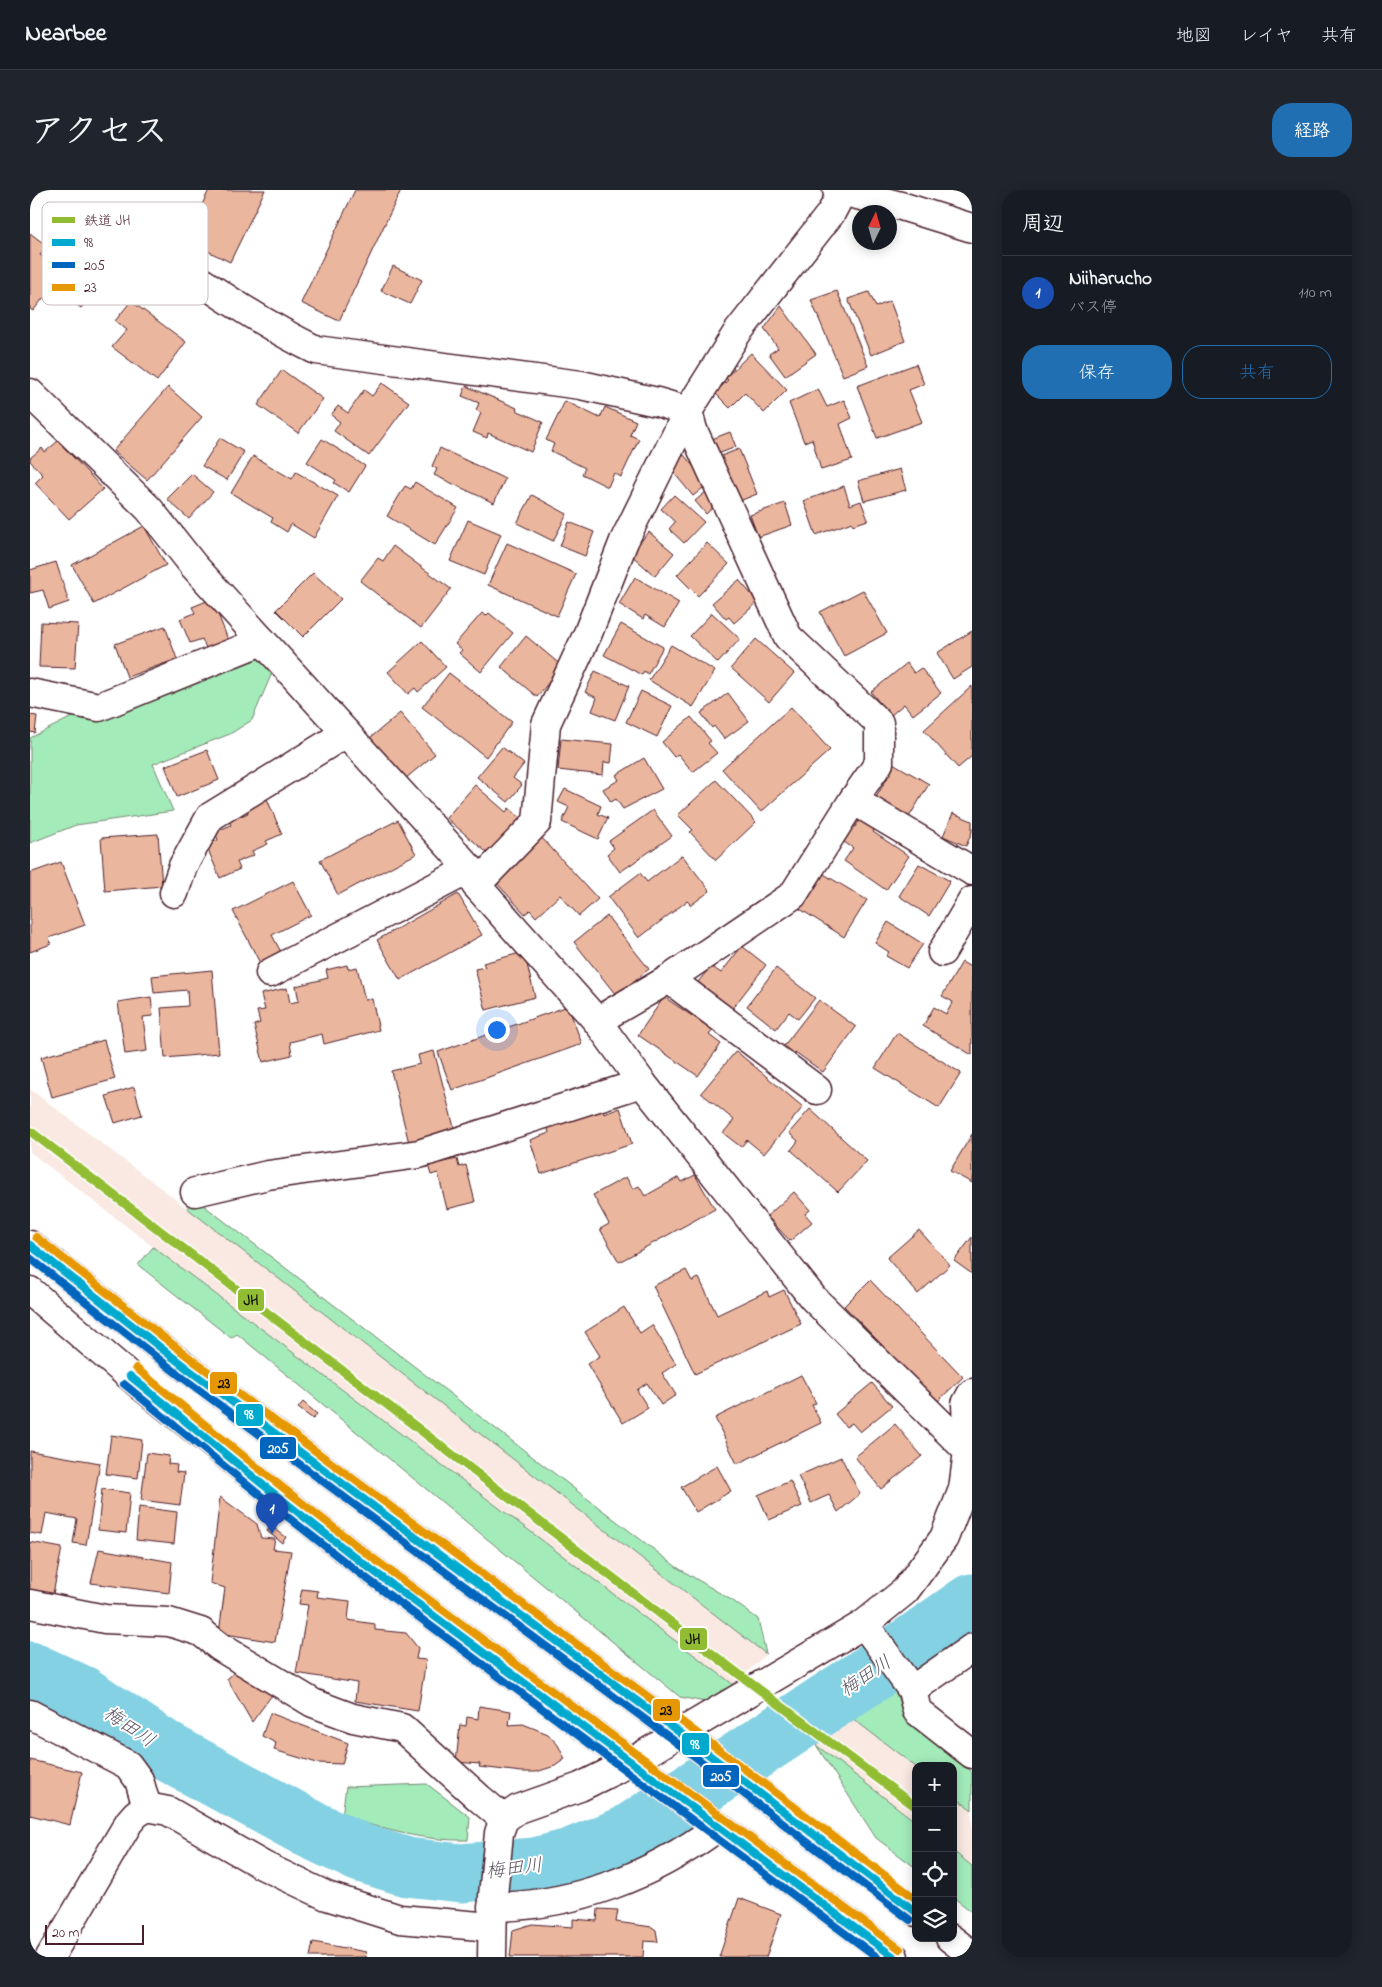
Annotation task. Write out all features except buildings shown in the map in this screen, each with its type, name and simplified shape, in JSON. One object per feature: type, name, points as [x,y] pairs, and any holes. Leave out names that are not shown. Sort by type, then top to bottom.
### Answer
[{"type":"street","points":[[270,973],[473,877],[537,822],[546,724],[588,633],[624,542],[688,411],[737,333],[831,213],[840,191],[902,206],[972,228]]},
{"type":"street","points":[[208,287],[284,335],[316,350],[581,385],[688,411]]},
{"type":"street","points":[[30,393],[149,509],[194,566],[346,733],[597,1020],[642,1083],[813,1298],[968,1451]]},
{"type":"street","points":[[597,1020],[670,979],[794,895],[853,800],[879,763],[879,723],[788,637],[693,430],[688,411]]},
{"type":"street","points":[[30,693],[99,707],[262,641]]},
{"type":"street","points":[[174,893],[183,866],[210,817],[346,733]]},
{"type":"street","points":[[853,800],[972,871]]},
{"type":"street","points":[[942,952],[972,901]]},
{"type":"street","points":[[670,979],[817,1090]]},
{"type":"street","points":[[195,1192],[268,1175],[419,1154],[642,1083]]},
{"type":"street","points":[[30,1245],[189,1370],[706,1752],[912,1909]]},
{"type":"street","points":[[30,1291],[140,1385],[262,1484],[360,1560],[894,1957]]},
{"type":"street","points":[[492,1957],[492,1910],[502,1826],[518,1809],[580,1787],[631,1762],[679,1732],[866,1628],[906,1591],[944,1538],[967,1492],[966,1404],[972,1393]]},
{"type":"street","points":[[30,1604],[105,1618],[169,1622],[201,1632],[220,1647],[314,1704],[353,1718],[402,1728],[478,1798],[502,1826]]},
{"type":"street","points":[[866,1628],[910,1687],[917,1711],[972,1754]]},
{"type":"street","points":[[910,1687],[972,1648]]},
{"type":"street","points":[[30,1714],[128,1765],[139,1780],[147,1808]]},
{"type":"street","points":[[50,1957],[129,1822],[136,1814],[147,1808],[168,1811],[264,1866],[326,1896],[400,1919],[519,1907],[573,1898],[614,1885],[655,1867],[713,1823]]},
{"type":"street","points":[[955,1942],[972,1955]]},
{"type":"shaded area","points":[[30,1089],[766,1654],[734,1685],[139,1236],[30,1152]]},
{"type":"shaded area","points":[[852,1718],[912,1764],[912,1819],[816,1745]]},
{"type":"shaded area","points":[[957,1799],[972,1810],[972,1866],[957,1854]]},
{"type":"green space","points":[[260,652],[274,668],[252,720],[230,734],[153,764],[173,811],[76,825],[30,843],[30,738],[72,717],[98,716]]},
{"type":"green space","points":[[194,1198],[678,1568],[733,1601],[758,1619],[766,1654],[187,1208]]},
{"type":"green space","points":[[153,1247],[734,1685],[705,1702],[680,1697],[237,1334],[231,1338],[138,1265]]},
{"type":"green space","points":[[895,1689],[904,1718],[972,1772],[972,1810],[957,1799],[957,1762],[912,1762],[912,1764],[852,1718]]},
{"type":"green space","points":[[816,1745],[912,1819],[912,1865],[876,1838]]},
{"type":"green space","points":[[427,1784],[470,1817],[468,1840],[436,1839],[404,1834],[342,1815],[346,1787]]},
{"type":"green space","points":[[957,1854],[972,1866],[972,1912],[957,1900]]},
{"type":"waterway","name":"梅田川","points":[[30,1671],[82,1695],[168,1752],[308,1828],[361,1853],[407,1867],[461,1873],[535,1867],[570,1858],[627,1835],[872,1673],[972,1603]]},
{"type":"rail line","name":"JH","points":[[30,1131],[736,1672],[912,1804]]},
{"type":"transit line","name":"23","points":[[36,1237],[195,1362],[685,1724],[913,1897]]},
{"type":"transit line","name":"98","points":[[30,1245],[189,1370],[679,1732],[912,1909]]},
{"type":"transit line","name":"205","points":[[30,1258],[183,1378],[673,1740],[910,1920]]},
{"type":"transit line","name":"23","points":[[136,1368],[366,1553],[900,1949]]},
{"type":"transit line","name":"98","points":[[130,1376],[360,1561],[894,1957]]},
{"type":"transit line","name":"205","points":[[124,1384],[354,1569],[877,1957]]},
{"type":"place","name":"Niiharucho","points":[[272,1534]]}]
